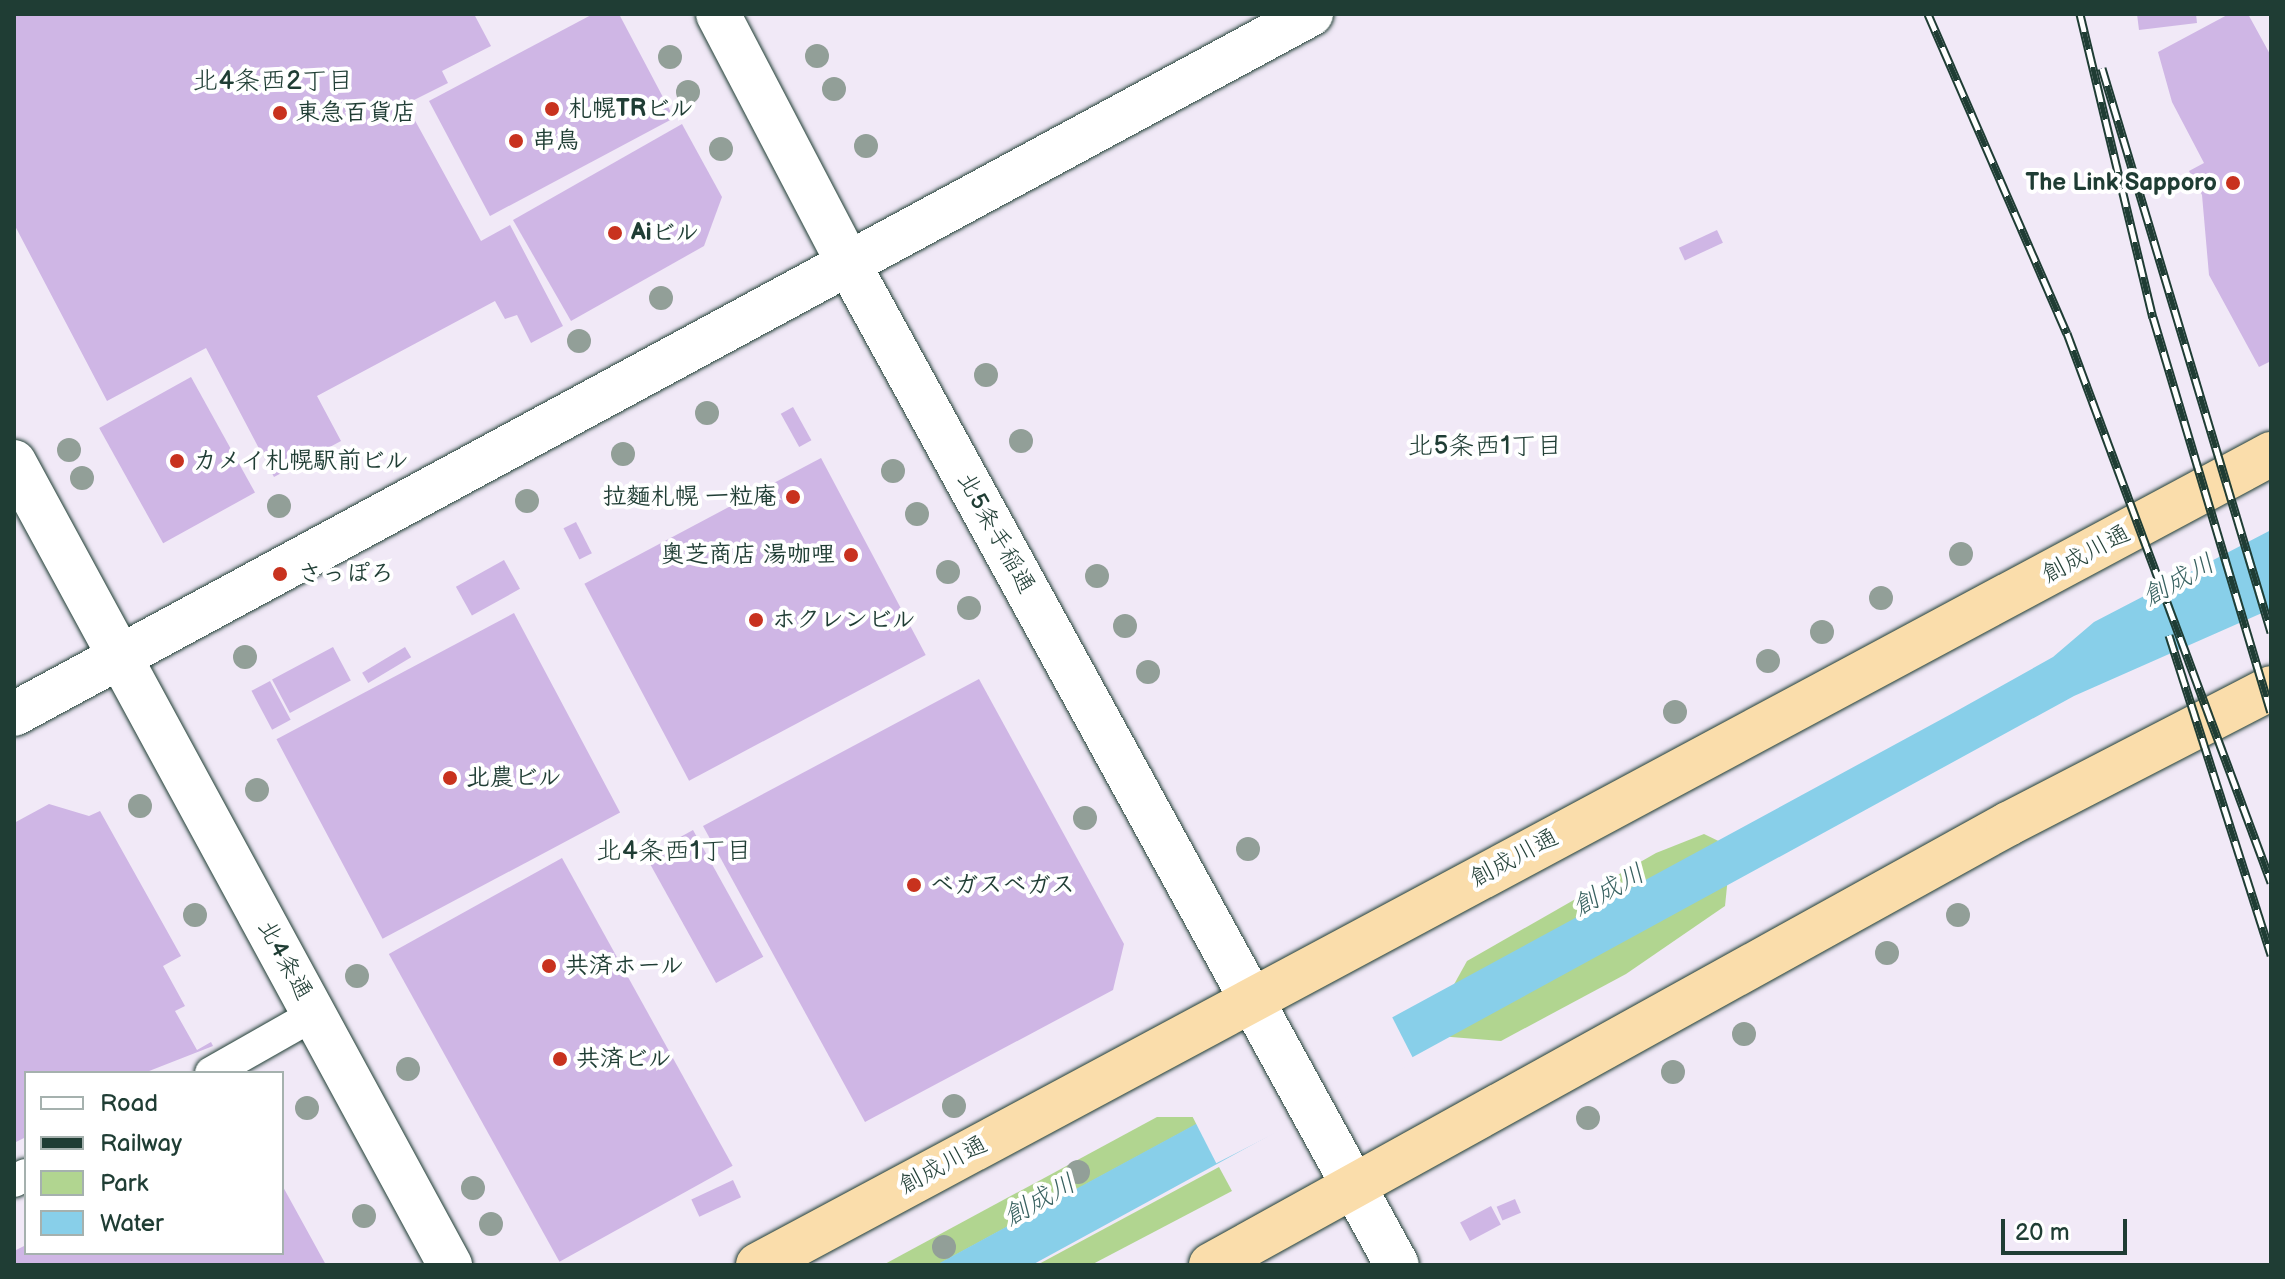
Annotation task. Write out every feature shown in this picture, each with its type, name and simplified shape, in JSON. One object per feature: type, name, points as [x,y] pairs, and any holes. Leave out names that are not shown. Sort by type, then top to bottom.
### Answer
[{"type":"highway","name":"創成川通","points":[[758,1265],[2271,454]]},
{"type":"highway","points":[[1211,1265],[1355,1189],[2008,824],[2271,688]]},
{"type":"street","name":"北5条手稲通","points":[[718,14],[849,265],[1355,1189]]},
{"type":"street","points":[[14,714],[1311,14]]},
{"type":"street","name":"北4条通","points":[[14,462],[450,1265]]},
{"type":"street","points":[[215,1071],[315,1014]]},
{"type":"street","points":[[1355,1189],[1397,1265]]},
{"type":"green space","points":[[1704,834],[1731,847],[1725,906],[1626,974],[1501,1041],[1426,1035],[1467,961],[1656,853]]},
{"type":"green space","points":[[1157,1117],[1193,1117],[1199,1123],[937,1265],[883,1265]]},
{"type":"green space","points":[[1219,1167],[1232,1191],[1091,1265],[1037,1265]]},
{"type":"water","name":"創成川","points":[[2271,530],[2271,609],[2074,696],[1032,1265],[936,1265],[1953,713],[2053,657],[2094,622]]},
{"type":"pier","points":[[1390,1013],[1415,1062],[1216,1163],[1191,1114]]},
{"type":"building","points":[[14,14],[474,14],[491,46],[442,71],[448,83],[406,104],[481,241],[510,225],[563,326],[531,343],[517,315],[505,319],[495,301],[317,396],[341,441],[274,477],[206,348],[107,401],[14,224]]},
{"type":"building","name":"札幌TRビル","points":[[593,14],[619,14],[674,118],[490,216],[429,101]]},
{"type":"building","points":[[2137,14],[2196,14],[2197,23],[2139,30]]},
{"type":"building","name":"The Link Sapporo","points":[[2229,14],[2248,14],[2271,56],[2271,361],[2259,367],[2209,275],[2202,195],[2189,171],[2204,163],[2172,102],[2158,52]]},
{"type":"building","name":"Aiビル","points":[[682,124],[722,197],[704,246],[571,321],[513,220]]},
{"type":"building","points":[[1717,230],[1723,243],[1685,260],[1679,248]]},
{"type":"building","name":"カメイ札幌駅前ビル","points":[[191,377],[255,492],[163,543],[99,428]]},
{"type":"building","points":[[793,407],[811,440],[799,447],[781,414]]},
{"type":"building","name":"ホクレンビル","points":[[821,458],[926,655],[689,781],[584,584]]},
{"type":"building","points":[[576,522],[592,553],[579,560],[564,528]]},
{"type":"building","points":[[504,560],[520,589],[472,616],[456,587]]},
{"type":"building","name":"北農ビル","points":[[514,613],[620,813],[383,939],[276,739]]},
{"type":"building","points":[[333,647],[351,681],[290,713],[272,679]]},
{"type":"building","points":[[405,647],[411,657],[368,683],[362,673]]},
{"type":"building","name":"ベガスベガス","points":[[979,679],[1124,944],[1113,990],[865,1122],[703,826]]},
{"type":"building","points":[[270,681],[291,720],[272,730],[251,691]]},
{"type":"building","points":[[49,804],[89,816],[100,811],[181,956],[163,966],[185,1006],[175,1011],[197,1050],[211,1042],[213,1046],[149,1071],[24,1071],[24,1138],[16,1142],[14,823]]},
{"type":"building","points":[[693,830],[763,957],[716,983],[646,856]]},
{"type":"building","name":"共済ビル","points":[[562,858],[733,1166],[559,1262],[389,954]]},
{"type":"building","points":[[733,1180],[741,1197],[699,1217],[691,1199]]},
{"type":"building","points":[[284,1189],[326,1265],[14,1265],[14,1251],[24,1246],[24,1255],[284,1255]]},
{"type":"building","points":[[1515,1199],[1521,1213],[1502,1221],[1497,1207]]},
{"type":"building","points":[[1491,1206],[1501,1225],[1470,1241],[1460,1222]]},
{"type":"railway","points":[[1928,14],[2067,333],[2271,882]]},
{"type":"railway","points":[[2080,14],[2153,317],[2271,712]]},
{"type":"railway","points":[[2102,68],[2271,632]]},
{"type":"railway","points":[[2169,635],[2271,955]]},
{"type":"place","name":"札幌TRビル","points":[[552,109]]},
{"type":"place","name":"東急百貨店","points":[[280,113]]},
{"type":"place","name":"串鳥","points":[[516,141]]},
{"type":"place","name":"The Link Sapporo","points":[[2233,183]]},
{"type":"place","name":"Aiビル","points":[[615,233]]},
{"type":"place","name":"カメイ札幌駅前ビル","points":[[177,461]]},
{"type":"place","name":"拉麵札幌 一粒庵","points":[[793,497]]},
{"type":"place","name":"奧芝商店 湯咖哩","points":[[851,555]]},
{"type":"place","name":"さっぽろ","points":[[280,574]]},
{"type":"place","name":"ホクレンビル","points":[[756,620]]},
{"type":"place","name":"北農ビル","points":[[450,778]]},
{"type":"place","name":"ベガスベガス","points":[[914,885]]},
{"type":"place","name":"共済ホール","points":[[549,966]]},
{"type":"place","name":"共済ビル","points":[[560,1059]]},
{"type":"district","name":"北4条西2丁目","points":[[273,82]]},
{"type":"district","name":"北5条西1丁目","points":[[1485,447]]},
{"type":"district","name":"北4条西1丁目","points":[[674,852]]}]
